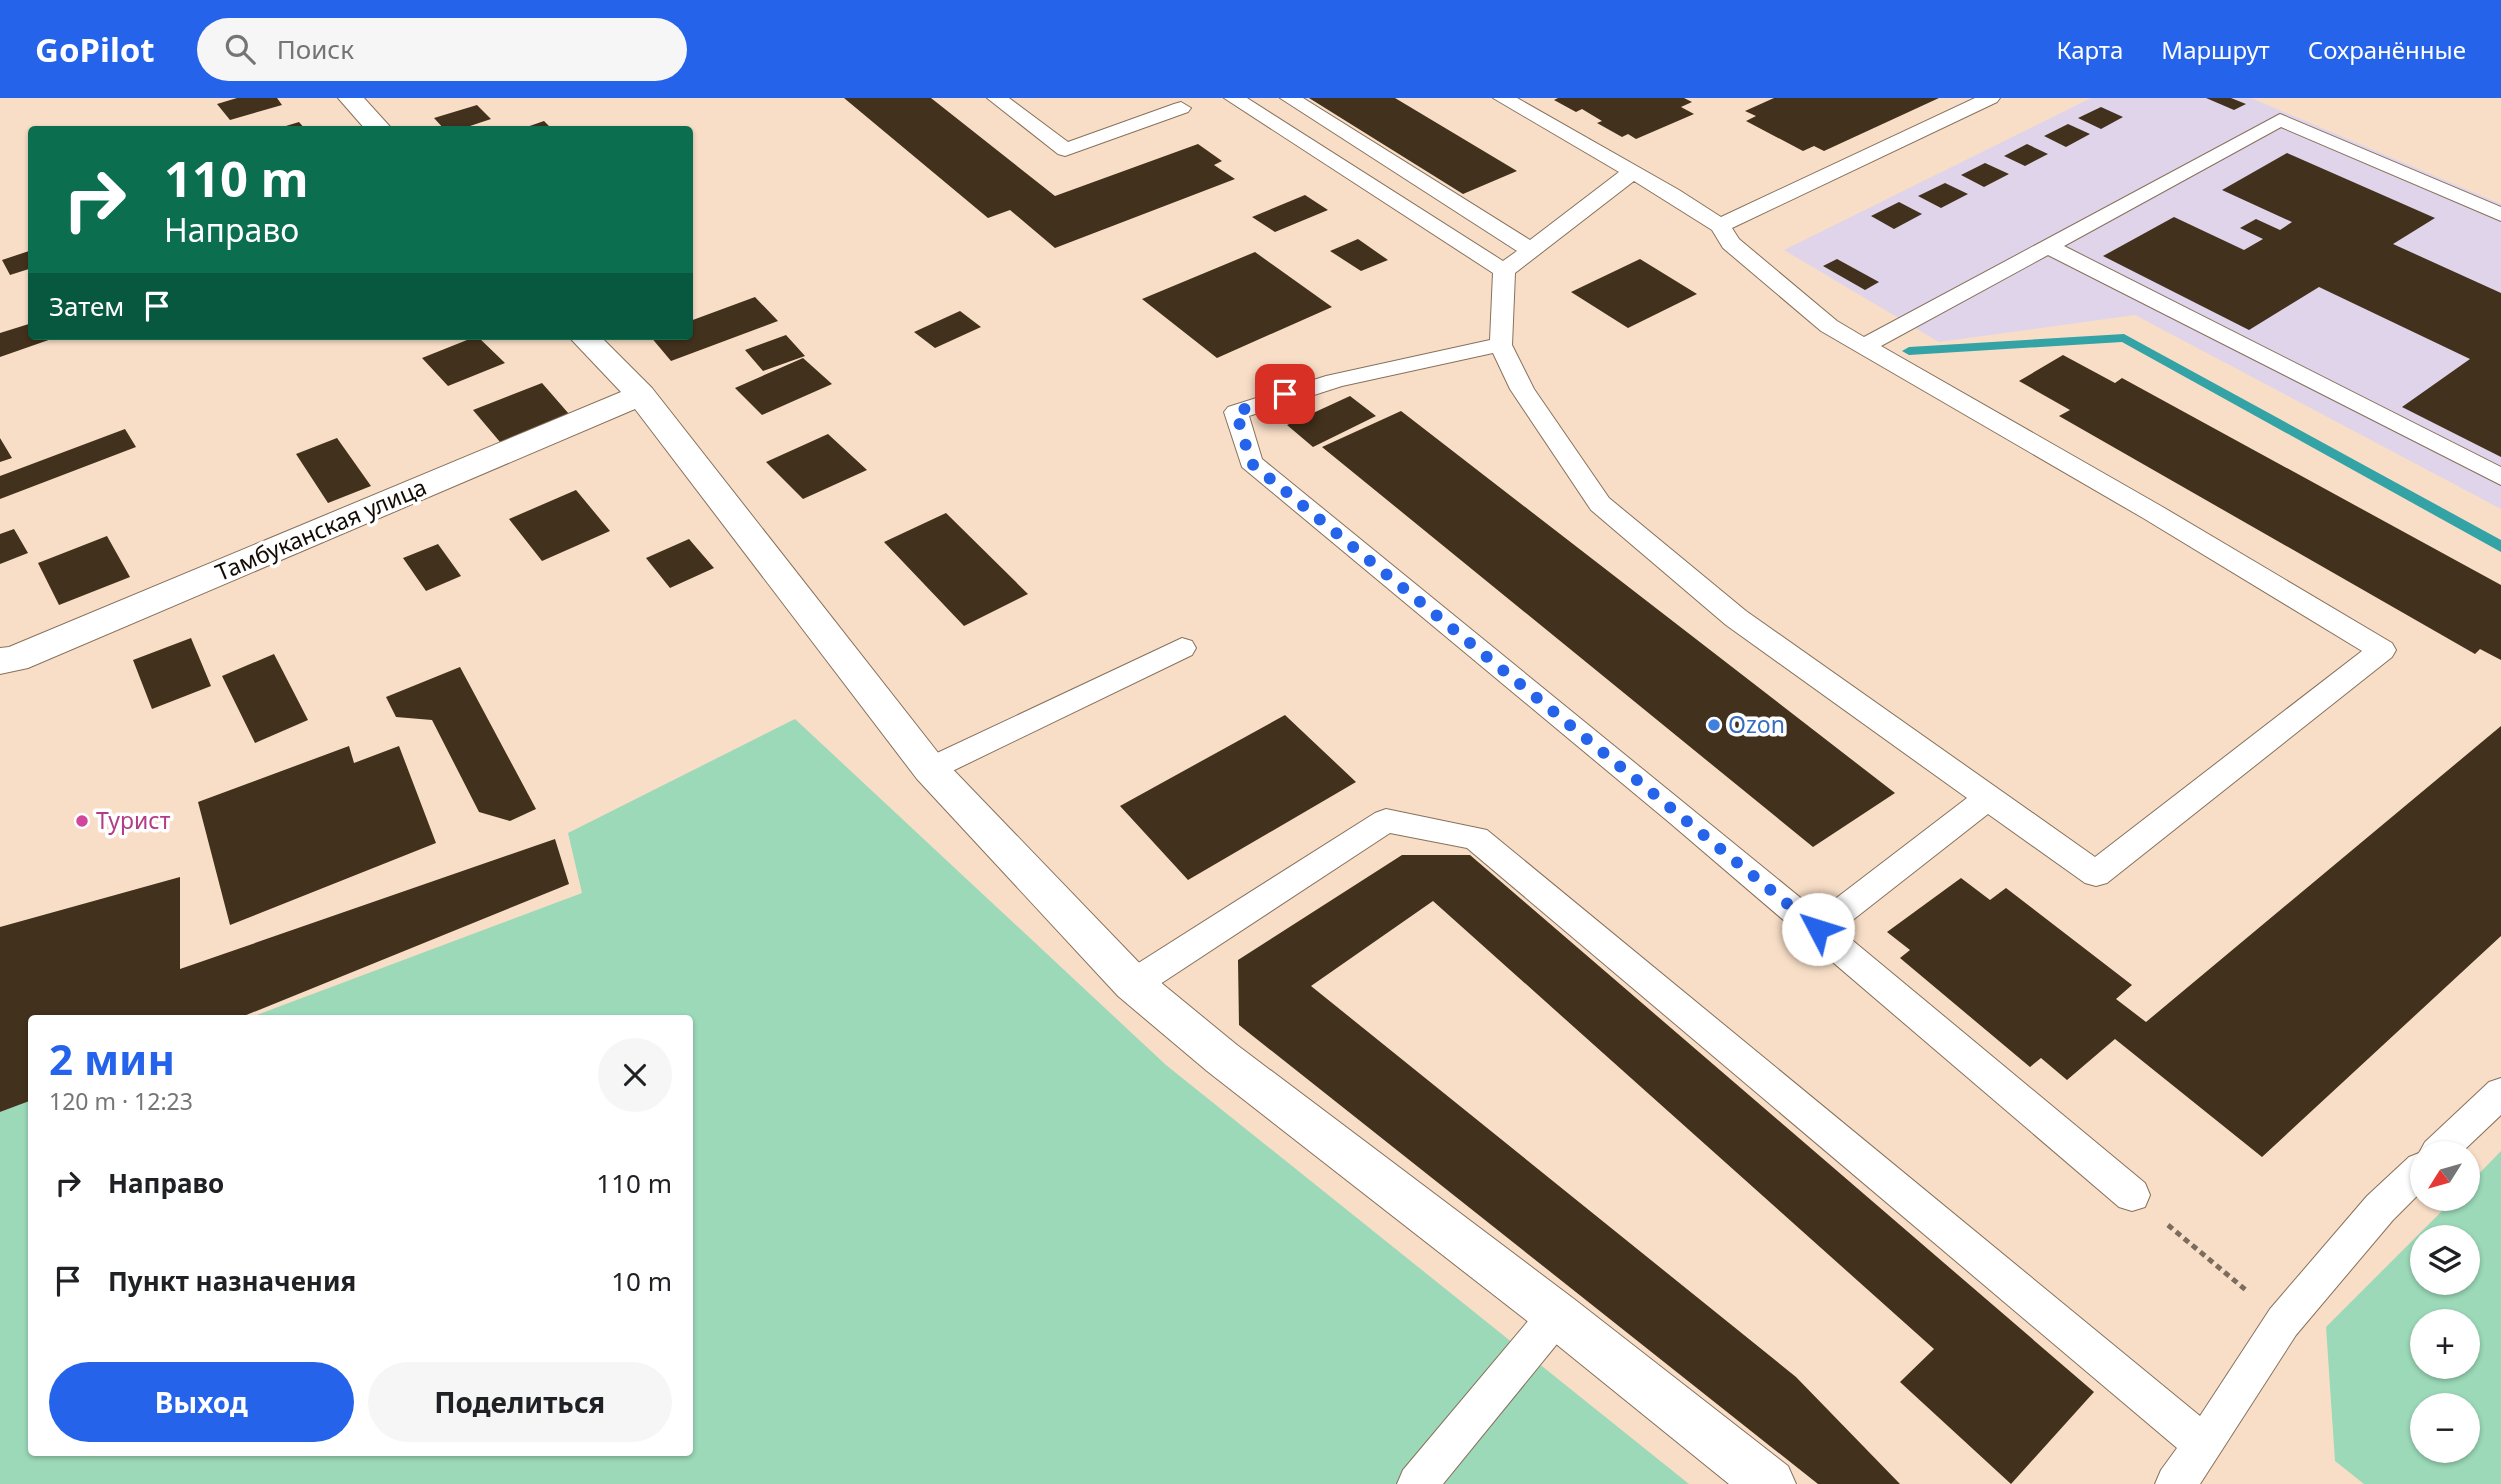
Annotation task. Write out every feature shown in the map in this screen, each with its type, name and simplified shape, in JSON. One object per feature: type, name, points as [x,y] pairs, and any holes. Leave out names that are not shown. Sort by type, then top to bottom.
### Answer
[{"type":"street","points":[[350,98],[377,126]]},
{"type":"street","points":[[587,340],[640,395],[930,769],[1133,984],[1233,1066],[1557,1315],[1770,1484]]},
{"type":"street","name":"Тамбуканская улица","points":[[5,665],[640,395]]},
{"type":"lane","points":[[997,98],[1065,149],[1181,108],[1168,98]]},
{"type":"lane","points":[[1234,98],[1504,271]]},
{"type":"lane","points":[[1290,98],[1529,249]]},
{"type":"lane","points":[[1503,98],[1672,194],[1720,226],[1731,243],[1829,326],[2382,650],[2096,874],[1735,618],[1600,504],[1522,389],[1501,345],[1504,271],[1529,249],[1632,172]]},
{"type":"lane","points":[[1720,226],[1990,98]]},
{"type":"lane","points":[[1864,346],[2280,120],[2501,215]]},
{"type":"lane","points":[[2048,246],[2501,477]]},
{"type":"lane","points":[[1501,345],[1429,359],[1285,394],[1236,412],[1251,463],[1818,929],[2132,1195]]},
{"type":"lane","points":[[930,769],[1182,648]]},
{"type":"lane","points":[[1818,929],[1988,798]]},
{"type":"lane","points":[[1133,984],[1386,821],[1476,838],[2204,1445]]},
{"type":"lane","points":[[2450,1141],[2501,1093]]},
{"type":"lane","points":[[2175,1484],[2204,1445],[2283,1322],[2380,1208],[2410,1179]]},
{"type":"lane","points":[[1417,1484],[1557,1315]]},
{"type":"path","points":[[2132,1195],[2283,1322]]},
{"type":"shaded area","points":[[2091,98],[2251,98],[2501,204],[2501,509],[2135,315],[1939,342],[1784,250]]},
{"type":"green space","points":[[795,719],[1166,1065],[1689,1484],[0,1484],[0,1112],[28,1101],[28,1456],[693,1456],[693,1015],[257,1015],[582,893],[568,833]]},
{"type":"green space","points":[[2501,1151],[2501,1484],[2364,1484],[2335,1461],[2326,1327],[2410,1243],[2410,1295],[2480,1295],[2480,1225],[2428,1225],[2442,1211],[2480,1211],[2480,1173]]},
{"type":"building","points":[[237,98],[277,98],[282,105],[230,120],[217,104]]},
{"type":"building","points":[[844,98],[931,98],[1055,196],[1198,144],[1222,161],[1214,165],[1235,179],[1055,248],[1010,210],[988,218]]},
{"type":"building","points":[[1309,98],[1395,98],[1517,171],[1463,194]]},
{"type":"building","points":[[1684,98],[1692,102],[1681,107],[1694,114],[1636,139],[1628,134],[1622,137],[1597,123],[1602,121],[1582,109],[1576,112],[1554,100]]},
{"type":"building","points":[[1774,98],[1939,98],[1824,151],[1814,146],[1803,151],[1746,121],[1756,116],[1745,111]]},
{"type":"building","points":[[2206,98],[2231,98],[2246,104],[2234,110]]},
{"type":"building","points":[[477,105],[491,119],[470,126],[441,126],[434,118]]},
{"type":"building","points":[[2101,107],[2123,117],[2101,129],[2078,118]]},
{"type":"building","points":[[544,121],[549,126],[530,126]]},
{"type":"building","points":[[299,122],[302,126],[286,126]]},
{"type":"building","points":[[2068,124],[2090,134],[2066,147],[2044,136]]},
{"type":"building","points":[[2027,144],[2048,154],[2025,166],[2004,156]]},
{"type":"building","points":[[2287,153],[2435,218],[2393,244],[2501,293],[2501,457],[2402,407],[2470,359],[2319,287],[2249,330],[2103,256],[2174,217],[2244,250],[2263,239],[2240,228],[2256,219],[2280,230],[2292,222],[2222,190]]},
{"type":"building","points":[[1985,163],[2009,174],[1984,187],[1961,175]]},
{"type":"building","points":[[1945,183],[1968,194],[1941,208],[1918,196]]},
{"type":"building","points":[[1305,195],[1328,210],[1275,232],[1252,217]]},
{"type":"building","points":[[1899,202],[1922,214],[1894,229],[1871,216]]},
{"type":"building","points":[[1358,239],[1388,260],[1361,271],[1330,251]]},
{"type":"building","points":[[28,251],[28,269],[10,275],[2,260]]},
{"type":"building","points":[[1255,252],[1332,307],[1217,358],[1142,299]]},
{"type":"building","points":[[1640,259],[1697,294],[1628,328],[1571,292]]},
{"type":"building","points":[[1837,259],[1879,282],[1865,290],[1823,266]]},
{"type":"building","points":[[755,297],[778,321],[671,361],[653,340],[693,340],[693,320]]},
{"type":"building","points":[[960,311],[981,327],[935,348],[914,332]]},
{"type":"building","points":[[28,324],[28,340],[49,340],[0,357],[0,333]]},
{"type":"building","points":[[786,335],[805,356],[763,371],[745,350]]},
{"type":"building","points":[[467,340],[481,340],[505,363],[448,386],[422,358]]},
{"type":"building","points":[[2063,355],[2115,383],[2122,378],[2501,585],[2501,660],[2480,649],[2475,654],[2059,416],[2070,410],[2019,381]]},
{"type":"building","points":[[803,358],[832,384],[762,415],[735,388]]},
{"type":"building","points":[[542,383],[569,414],[500,442],[473,410]]},
{"type":"building","points":[[1350,396],[1376,416],[1313,447],[1287,425]]},
{"type":"building","points":[[1401,411],[1895,793],[1813,847],[1322,447]]},
{"type":"building","points":[[125,429],[136,447],[0,499],[0,476]]},
{"type":"building","points":[[828,434],[867,470],[803,499],[766,462]]},
{"type":"building","points":[[0,438],[12,458],[0,462]]},
{"type":"building","points":[[337,438],[371,486],[328,503],[296,454]]},
{"type":"building","points":[[576,490],[610,531],[542,561],[509,519]]},
{"type":"building","points":[[946,513],[1028,594],[964,626],[884,542]]},
{"type":"building","points":[[14,529],[28,553],[0,564],[0,534]]},
{"type":"building","points":[[107,536],[130,577],[59,605],[38,563]]},
{"type":"building","points":[[689,539],[714,568],[670,588],[646,558]]},
{"type":"building","points":[[438,544],[461,576],[426,591],[403,558]]},
{"type":"building","points":[[191,638],[211,686],[152,709],[133,660]]},
{"type":"building","points":[[274,654],[308,720],[255,743],[222,676]]},
{"type":"building","points":[[460,667],[536,809],[510,821],[479,812],[432,720],[396,717],[386,697]]},
{"type":"building","points":[[1285,715],[1356,782],[1188,880],[1120,806]]},
{"type":"building","points":[[2501,726],[2501,936],[2262,1157],[2115,1039],[2067,1080],[2041,1058],[2030,1067],[1900,958],[1910,950],[1887,932],[1961,878],[1990,900],[2006,888],[2132,985],[2116,999],[2146,1022]]},
{"type":"building","points":[[349,746],[354,763],[399,746],[436,843],[230,925],[198,802]]},
{"type":"building","points":[[555,839],[569,884],[246,1015],[28,1015],[28,1102],[0,1112],[0,927],[180,877],[180,969]]},
{"type":"building","points":[[1402,855],[1470,855],[2094,1392],[2011,1484],[1900,1382],[1934,1349],[1433,901],[1311,986],[1796,1377],[1900,1484],[1818,1484],[1239,1025],[1238,960]]},
{"type":"waterway","points":[[1909,351],[2124,338],[2501,547]]},
{"type":"place","name":"Ozon","points":[[1714,725]]},
{"type":"place","name":"Турист","points":[[82,821]]},
{"type":"route","points":[[1285,394],[1236,412],[1251,463],[1818,929]]}]
